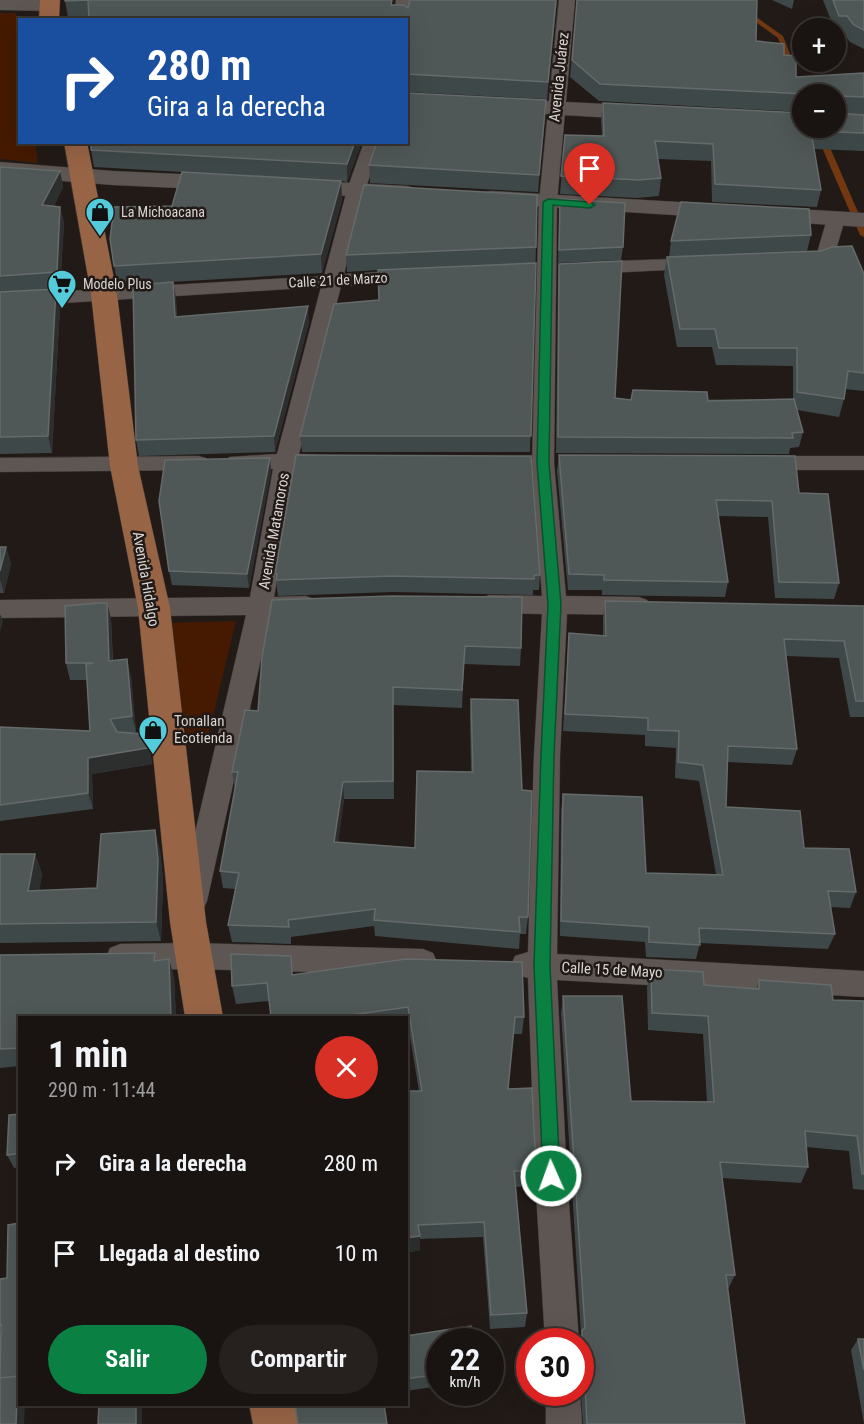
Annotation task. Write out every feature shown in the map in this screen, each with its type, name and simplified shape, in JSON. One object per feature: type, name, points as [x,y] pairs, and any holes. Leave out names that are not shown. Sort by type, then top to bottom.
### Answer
[{"type":"main road","points":[[0,4],[49,8]]},
{"type":"main road","points":[[476,105],[673,115]]},
{"type":"main road","name":"Avenida Hidalgo","points":[[75,144],[104,294],[124,465],[154,608],[190,939],[204,1016]]},
{"type":"main road","points":[[0,169],[81,176],[424,194]]},
{"type":"main road","points":[[469,197],[851,220]]},
{"type":"main road","points":[[272,1406],[276,1424]]},
{"type":"street","points":[[401,18],[404,0]]},
{"type":"street","name":"Avenida Juárez","points":[[561,1328],[551,1176],[542,966],[555,604],[543,463],[540,270],[567,0]]},
{"type":"street","name":"Avenida Matamoros","points":[[190,939],[261,607],[286,461],[356,189],[372,144]]},
{"type":"street","points":[[782,261],[823,259],[851,220]]},
{"type":"street","points":[[540,270],[723,263]]},
{"type":"street","name":"Calle 21 de Marzo","points":[[104,294],[427,275]]},
{"type":"street","points":[[0,301],[104,294]]},
{"type":"street","points":[[0,465],[356,461]]},
{"type":"street","points":[[744,463],[858,463]]},
{"type":"street","points":[[462,603],[657,606]]},
{"type":"street","points":[[0,609],[327,605]]},
{"type":"street","points":[[91,957],[190,939],[449,963]]},
{"type":"street","name":"Calle 15 de Mayo","points":[[495,964],[864,984]]},
{"type":"street","points":[[564,1406],[564,1424]]},
{"type":"shaded area","points":[[0,13],[16,13],[18,24],[18,144],[35,144],[38,163],[0,159]]},
{"type":"shaded area","points":[[236,621],[207,741],[189,745],[163,623]]},
{"type":"building","points":[[88,0],[392,0],[391,5],[404,5],[408,8],[410,0],[556,0],[548,82],[408,74],[408,18],[89,18]]},
{"type":"building","points":[[577,0],[757,0],[756,41],[784,44],[784,55],[792,56],[792,72],[796,72],[796,77],[864,73],[864,97],[846,96],[846,84],[792,84],[792,93],[600,84],[572,60]]},
{"type":"building","points":[[833,0],[864,0],[864,30],[854,25],[847,16],[839,16]]},
{"type":"building","points":[[408,93],[546,100],[539,175],[369,165],[376,144],[408,144]]},
{"type":"building","points":[[603,103],[792,112],[792,138],[812,138],[821,190],[715,184],[713,144],[655,141],[661,178],[639,180],[561,176],[565,135],[604,136]]},
{"type":"building","points":[[846,114],[864,115],[864,133],[846,132]]},
{"type":"building","points":[[91,144],[354,144],[347,164],[91,150]]},
{"type":"building","points":[[0,167],[60,171],[42,205],[60,207],[57,272],[0,276]]},
{"type":"building","points":[[182,172],[341,181],[321,254],[114,266],[110,239],[114,207],[172,206]]},
{"type":"building","points":[[364,185],[537,195],[536,247],[346,255]]},
{"type":"building","points":[[560,199],[625,203],[623,247],[559,250]]},
{"type":"building","points":[[681,202],[809,209],[811,235],[671,241]]},
{"type":"building","points":[[852,246],[864,274],[864,373],[848,371],[844,399],[797,392],[797,348],[719,348],[715,329],[680,329],[667,257],[821,251],[832,247]]},
{"type":"building","points":[[622,261],[615,398],[631,400],[633,390],[707,392],[708,401],[794,399],[803,432],[792,433],[793,438],[558,437],[559,264]]},
{"type":"building","points":[[536,263],[531,436],[300,436],[334,304],[379,300],[378,270]]},
{"type":"building","points":[[173,282],[175,317],[308,306],[274,436],[136,440],[133,285]]},
{"type":"building","points":[[56,289],[48,436],[0,437],[0,292]]},
{"type":"building","points":[[296,455],[531,456],[540,575],[534,575],[534,579],[392,576],[276,580],[277,574],[275,574]]},
{"type":"building","points":[[559,455],[795,456],[799,493],[828,494],[839,583],[779,582],[772,501],[716,500],[728,582],[604,580],[604,575],[569,574]]},
{"type":"building","points":[[270,458],[247,574],[169,571],[159,501],[165,460]]},
{"type":"building","points":[[0,547],[6,547],[0,571]]},
{"type":"building","points":[[392,596],[522,597],[521,648],[465,646],[462,690],[393,687],[393,781],[343,782],[334,842],[415,848],[417,771],[473,772],[471,699],[518,700],[522,790],[532,791],[528,917],[519,917],[520,932],[374,920],[375,909],[288,920],[289,927],[228,925],[239,873],[220,871],[238,772],[232,772],[245,710],[258,711],[262,657],[272,600]]},
{"type":"building","points":[[605,601],[864,606],[864,701],[856,701],[844,641],[784,639],[797,749],[728,746],[726,807],[800,811],[804,848],[849,849],[856,892],[828,891],[835,934],[699,928],[700,945],[649,942],[649,927],[561,921],[563,794],[642,797],[646,873],[723,875],[703,765],[678,762],[679,731],[648,730],[648,718],[565,714],[569,633],[606,636]]},
{"type":"building","points":[[107,603],[109,661],[127,659],[132,716],[110,719],[117,732],[146,734],[148,748],[88,758],[88,793],[0,805],[0,727],[90,731],[86,664],[94,663],[66,663],[65,606]]},
{"type":"building","points":[[155,830],[158,860],[156,922],[0,924],[0,854],[35,854],[28,891],[97,888],[101,834]]},
{"type":"building","points":[[155,953],[154,961],[169,959],[171,1016],[18,1016],[18,1048],[0,1049],[0,955]]},
{"type":"building","points":[[231,954],[291,956],[292,975],[406,959],[522,962],[524,1017],[515,1017],[508,1089],[532,1088],[536,1171],[514,1171],[527,1313],[491,1315],[484,1222],[418,1225],[420,1236],[408,1238],[408,1091],[422,1091],[408,1007],[352,1016],[271,1016],[267,983],[232,986]]},
{"type":"building","points":[[651,969],[703,972],[704,985],[759,989],[759,980],[831,985],[833,1000],[864,1001],[864,1174],[862,1174],[857,1136],[805,1131],[808,1167],[720,1162],[735,1275],[726,1275],[745,1424],[587,1424],[586,1406],[594,1406],[594,1328],[585,1328],[563,996],[622,996],[631,1101],[714,1102],[708,1016],[652,1013]]},
{"type":"building","points":[[18,1114],[18,1153],[7,1155],[9,1115]]},
{"type":"building","points":[[18,1223],[18,1376],[0,1378],[0,1279],[7,1278],[8,1225]]},
{"type":"building","points":[[426,1333],[426,1376],[408,1379],[408,1336]]},
{"type":"building","points":[[858,1339],[864,1339],[864,1370]]},
{"type":"building","points":[[18,1376],[16,1424],[0,1424],[0,1378]]},
{"type":"building","points":[[99,1406],[136,1406],[136,1424],[98,1424]]},
{"type":"building","points":[[295,1406],[384,1406],[387,1424],[298,1424]]},
{"type":"waterway","points":[[728,0],[781,37],[792,66]]},
{"type":"waterway","points":[[822,138],[864,235]]},
{"type":"place","name":"La Michoacana","points":[[100,238]]},
{"type":"place","name":"Modelo Plus","points":[[62,310]]},
{"type":"place","name":"Tonallan Ecotienda","points":[[153,756]]},
{"type":"route","points":[[551,1176],[542,966],[555,604],[543,463],[548,202],[590,205]]}]
